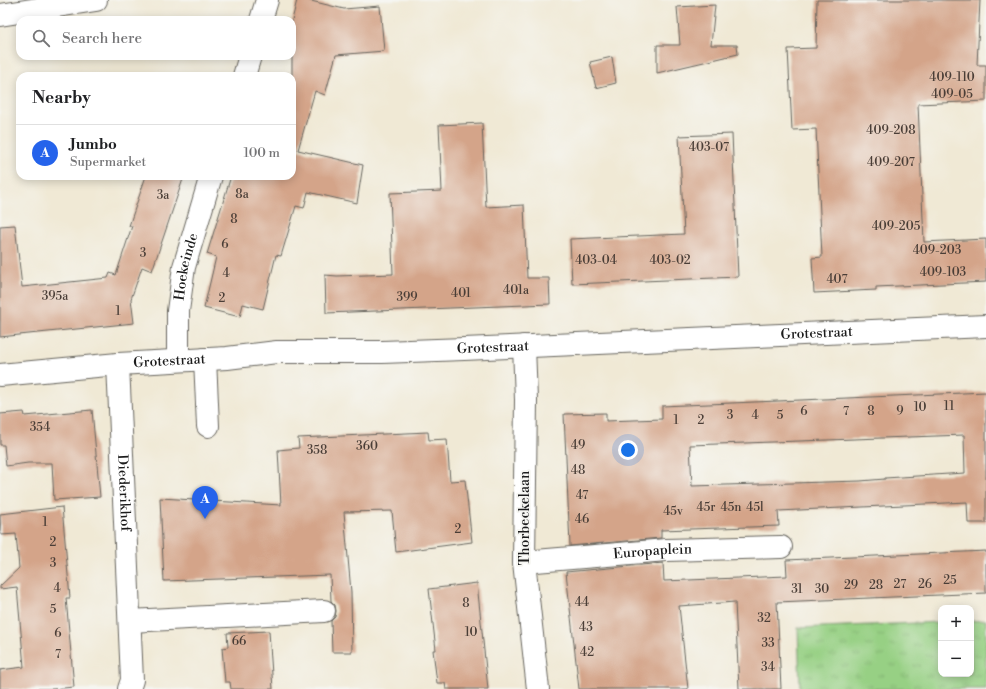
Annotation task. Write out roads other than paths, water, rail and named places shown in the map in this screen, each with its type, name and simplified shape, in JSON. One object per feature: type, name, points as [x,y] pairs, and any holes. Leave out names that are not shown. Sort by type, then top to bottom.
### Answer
[{"type":"street","points":[[0,15],[96,0]]},
{"type":"street","points":[[262,16],[267,0]]},
{"type":"street","points":[[245,72],[249,60]]},
{"type":"street","name":"Hoekeinde","points":[[178,360],[178,311],[184,267],[210,180]]},
{"type":"street","name":"Grotestraat","points":[[0,375],[118,364],[205,359],[284,352],[382,352],[986,326]]},
{"type":"street","name":"Thorbeckelaan","points":[[524,346],[526,400],[524,562],[538,689]]},
{"type":"street","points":[[205,359],[208,426]]},
{"type":"street","name":"Diederikhof","points":[[118,364],[132,680],[129,689]]},
{"type":"street","name":"Europaplein","points":[[524,562],[666,550],[781,547]]},
{"type":"street","points":[[130,621],[324,611]]},
{"type":"place","name":"Jumbo","points":[[205,519]]}]
